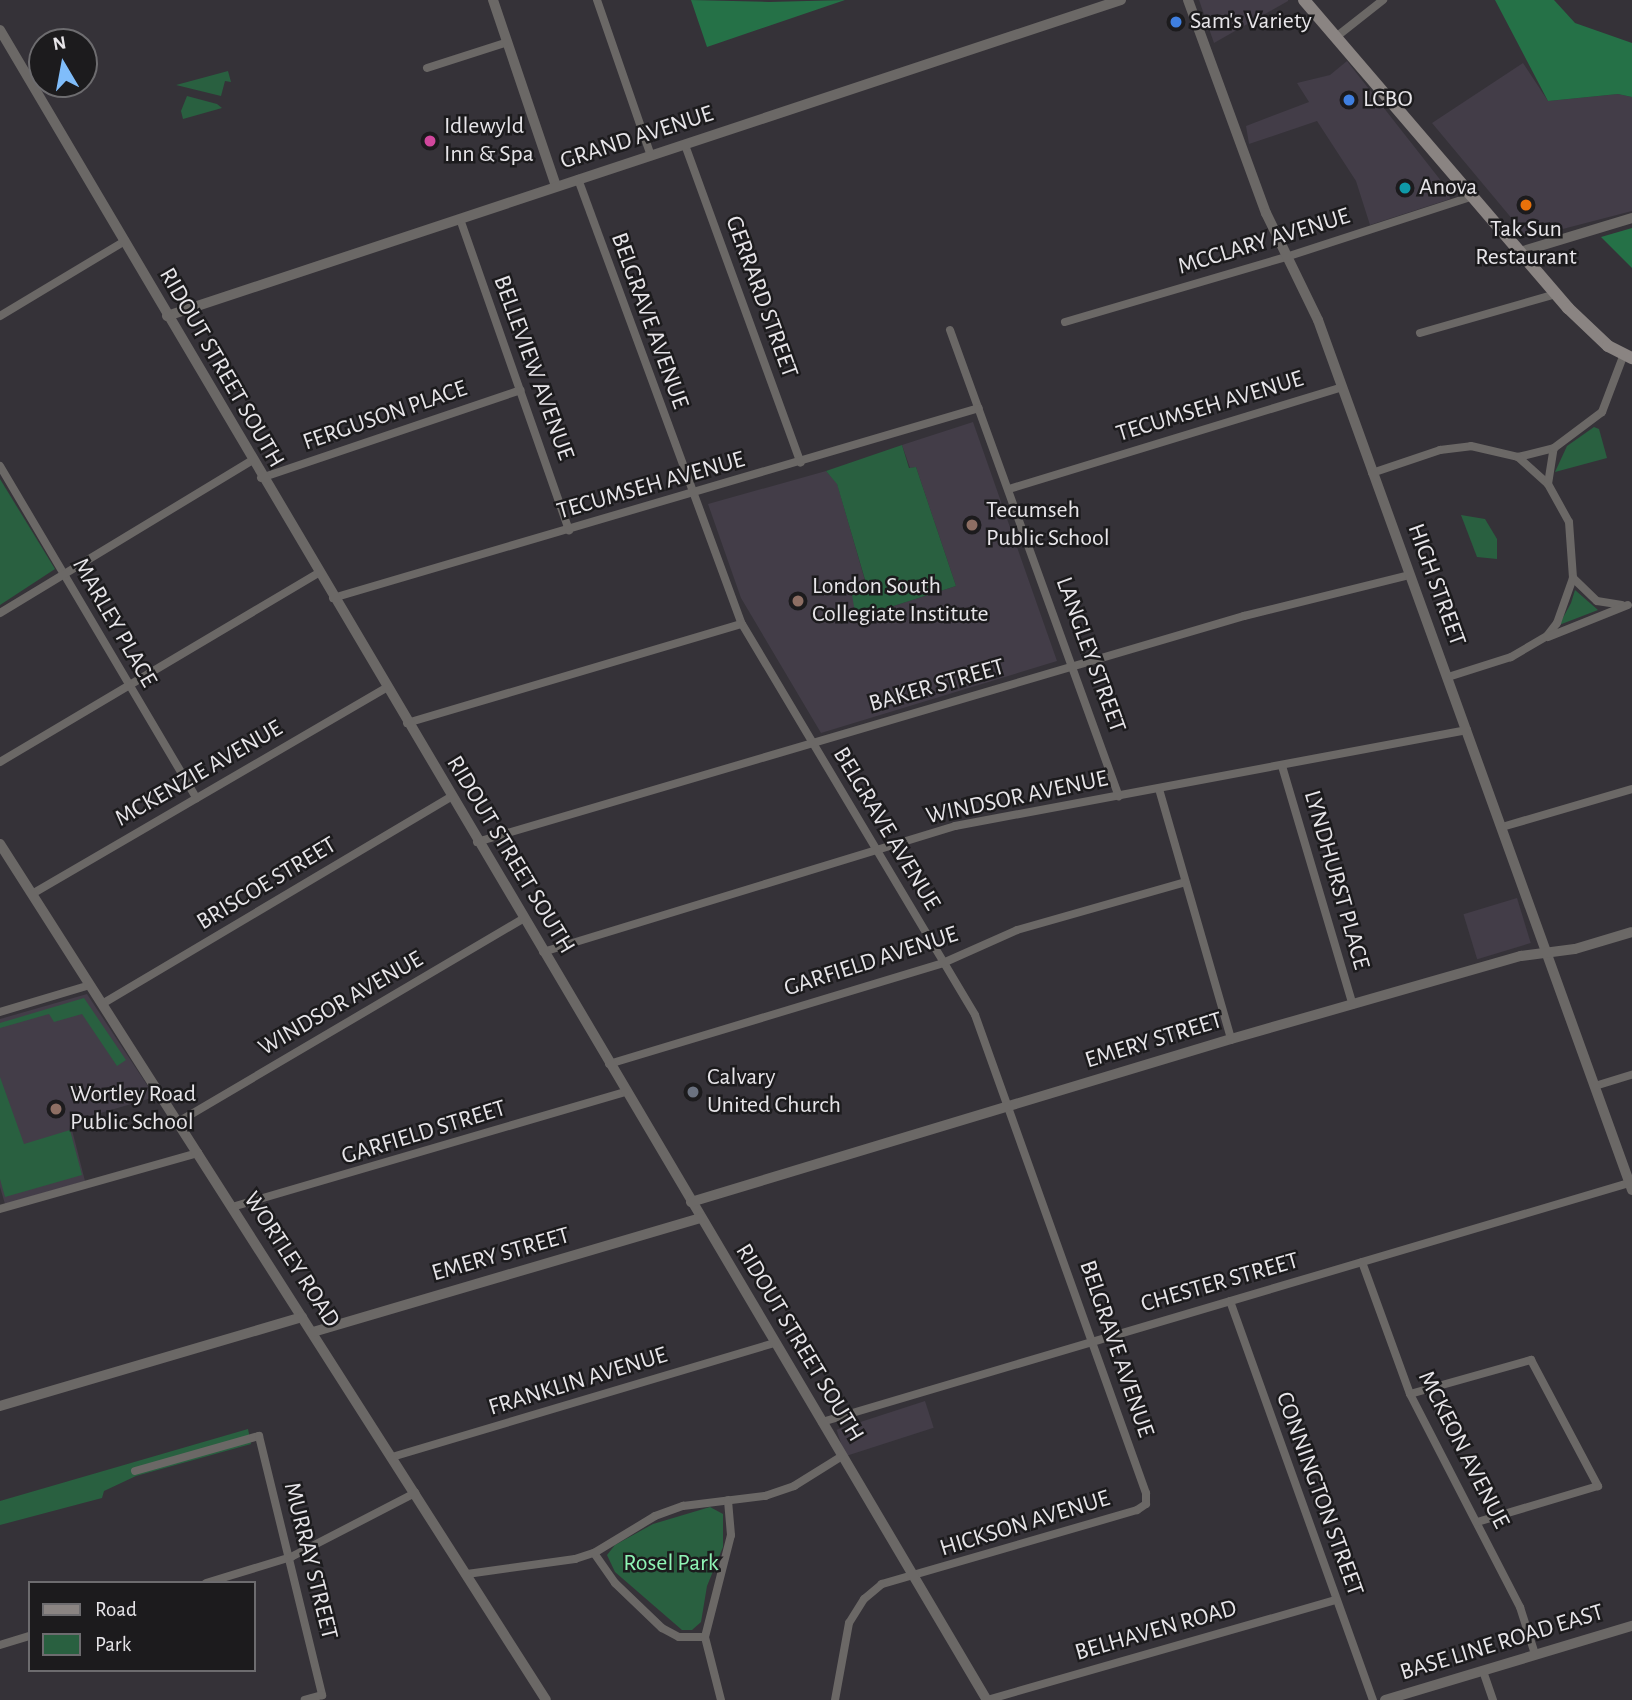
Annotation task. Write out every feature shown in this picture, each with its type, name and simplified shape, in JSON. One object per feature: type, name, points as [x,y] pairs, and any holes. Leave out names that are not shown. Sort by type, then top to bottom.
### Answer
[{"type":"main road","points":[[1304,0],[1556,294],[1608,346],[1628,356]]},
{"type":"street","points":[[493,0],[556,186]]},
{"type":"street","points":[[597,0],[651,156]]},
{"type":"street","name":"GRAND AVENUE","points":[[167,316],[1121,0]]},
{"type":"street","name":"HIGH STREET","points":[[1188,0],[1286,257],[1318,320],[1631,1186]]},
{"type":"street","points":[[1336,37],[1383,0]]},
{"type":"street","name":"RIDOUT STREET SOUTH","points":[[0,30],[261,478],[987,1700]]},
{"type":"street","points":[[426,68],[508,41]]},
{"type":"street","name":"GERRARD STREET","points":[[685,145],[801,463]]},
{"type":"street","name":"BELGRAVE AVENUE","points":[[578,179],[690,493],[742,624],[975,1015],[1094,1341],[1146,1504]]},
{"type":"street","name":"MCCLARY AVENUE","points":[[1065,321],[1286,257],[1474,196]]},
{"type":"street","points":[[1520,251],[1632,218]]},
{"type":"street","name":"BELLEVIEW AVENUE","points":[[460,219],[569,530]]},
{"type":"street","points":[[0,317],[125,242]]},
{"type":"street","points":[[1420,333],[1556,294]]},
{"type":"street","name":"LANGLEY STREET","points":[[950,330],[1075,666],[1119,796]]},
{"type":"street","points":[[1372,473],[1440,450],[1471,446],[1518,457],[1554,448],[1602,412],[1628,356]]},
{"type":"street","name":"TECUMSEH AVENUE","points":[[1009,489],[1343,387]]},
{"type":"street","name":"FERGUSON PLACE","points":[[261,478],[521,390]]},
{"type":"street","name":"TECUMSEH AVENUE","points":[[333,598],[801,463],[979,408]]},
{"type":"street","points":[[1548,484],[1554,448]]},
{"type":"street","points":[[1518,457],[1548,484],[1569,522],[1573,578],[1557,623],[1530,647]]},
{"type":"street","points":[[0,613],[251,461]]},
{"type":"street","name":"MARLEY PLACE","points":[[0,466],[196,798]]},
{"type":"street","points":[[0,762],[318,573]]},
{"type":"street","name":"BAKER STREET","points":[[478,842],[1244,616],[1410,575]]},
{"type":"street","points":[[1573,578],[1597,601],[1630,605]]},
{"type":"street","points":[[1448,677],[1530,647],[1562,629],[1630,605]]},
{"type":"street","points":[[407,723],[742,624]]},
{"type":"street","name":"MCKENZIE AVENUE","points":[[32,894],[386,688]]},
{"type":"street","name":"WINDSOR AVENUE","points":[[543,952],[955,826],[1467,730]]},
{"type":"street","name":"LYNDHURST PLACE","points":[[1282,766],[1353,1004]]},
{"type":"street","points":[[1159,789],[1231,1039]]},
{"type":"street","points":[[1502,827],[1632,789]]},
{"type":"street","name":"BRISCOE STREET","points":[[102,1004],[451,797]]},
{"type":"street","name":"WORTLEY ROAD","points":[[0,844],[546,1700]]},
{"type":"street","name":"GARFIELD AVENUE","points":[[610,1064],[943,963],[1017,930],[1185,882]]},
{"type":"street","name":"WINDSOR AVENUE","points":[[178,1122],[523,919]]},
{"type":"street","name":"EMERY STREET","points":[[691,1202],[1231,1039],[1353,1004],[1632,932]]},
{"type":"street","points":[[0,1012],[90,985]]},
{"type":"street","points":[[1595,1086],[1632,1075]]},
{"type":"street","name":"GARFIELD STREET","points":[[232,1207],[626,1092]]},
{"type":"street","points":[[0,1209],[198,1153]]},
{"type":"street","name":"CHESTER STREET","points":[[822,1422],[1362,1262],[1631,1186]]},
{"type":"street","name":"EMERY STREET","points":[[313,1332],[701,1218]]},
{"type":"street","name":"MCKEON AVENUE","points":[[1362,1262],[1410,1394],[1521,1606],[1535,1654]]},
{"type":"street","name":"CONNINGTON STREET","points":[[1230,1301],[1373,1700]]},
{"type":"street","points":[[0,1406],[302,1317]]},
{"type":"street","name":"FRANKLIN AVENUE","points":[[392,1457],[775,1343]]},
{"type":"street","points":[[1410,1394],[1531,1360],[1598,1486],[1477,1522]]},
{"type":"street","name":"MURRAY STREET","points":[[135,1471],[259,1436],[291,1557],[322,1695],[305,1700]]},
{"type":"street","points":[[467,1574],[594,1553],[655,1516],[683,1506],[794,1486],[842,1456]]},
{"type":"street","points":[[213,1581],[291,1557],[415,1493]]},
{"type":"street","points":[[721,1700],[705,1637],[731,1535],[728,1500]]},
{"type":"street","name":"HICKSON AVENUE","points":[[835,1700],[849,1623],[864,1599],[882,1584],[914,1578],[1146,1504]]},
{"type":"street","points":[[594,1553],[615,1583],[662,1628],[678,1637],[705,1637]]},
{"type":"street","name":"BELHAVEN ROAD","points":[[987,1700],[1336,1600]]},
{"type":"street","name":"BASE LINE ROAD EAST","points":[[1385,1700],[1632,1626]]},
{"type":"street","points":[[0,1645],[28,1637]]},
{"type":"street","points":[[1483,1671],[1493,1700]]},
{"type":"shaded area","points":[[1199,0],[1288,0],[1288,1],[1214,43]]},
{"type":"shaded area","points":[[1347,61],[1449,191],[1450,199],[1370,225],[1356,181],[1317,121],[1249,144],[1246,126],[1309,102],[1297,83],[1330,75]]},
{"type":"shaded area","points":[[1523,63],[1548,101],[1618,94],[1632,97],[1632,211],[1528,238],[1432,123]]},
{"type":"shaded area","name":"London South Collegiate Institute","points":[[973,422],[1057,661],[821,733],[741,598],[708,504],[826,471],[837,483],[866,584],[855,604],[856,618],[956,586],[916,467],[910,468],[902,445]]},
{"type":"shaded area","points":[[1517,898],[1531,943],[1477,959],[1463,914]]},
{"type":"shaded area","name":"Wortley Road Public School","points":[[87,994],[155,1097],[70,1122],[85,1181],[5,1204],[0,1187],[0,1019]]},
{"type":"shaded area","points":[[925,1401],[934,1428],[845,1456],[837,1430]]},
{"type":"green space","points":[[691,0],[769,2],[845,0],[707,47]]},
{"type":"green space","points":[[1495,0],[1554,0],[1575,23],[1632,43],[1632,97],[1618,94],[1548,101]]},
{"type":"green space","points":[[228,71],[231,82],[225,81],[221,96],[176,85]]},
{"type":"green space","points":[[187,96],[217,104],[222,108],[183,119],[181,111]]},
{"type":"green space","points":[[1632,228],[1632,268],[1601,237]]},
{"type":"green space","points":[[1594,427],[1599,429],[1607,458],[1555,472],[1567,446]]},
{"type":"green space","points":[[902,445],[909,468],[916,467],[956,586],[856,618],[851,589],[866,583],[837,484],[826,471]]},
{"type":"green space","points":[[0,479],[55,569],[0,605]]},
{"type":"green space","points":[[1461,515],[1485,519],[1497,539],[1497,559],[1477,557]]},
{"type":"green space","points":[[1575,590],[1598,610],[1559,625],[1571,603]]},
{"type":"green space","points":[[84,998],[126,1060],[117,1066],[82,1014],[54,1022],[49,1014],[0,1028],[0,1023]]},
{"type":"green space","points":[[0,1077],[24,1144],[70,1130],[82,1175],[5,1197],[0,1179]]},
{"type":"green space","points":[[248,1429],[251,1444],[136,1476],[104,1491],[102,1498],[0,1525],[0,1501]]},
{"type":"green space","name":"Rosel Park","points":[[710,1507],[723,1514],[723,1547],[707,1586],[701,1622],[692,1630],[682,1630],[615,1572],[607,1555],[615,1545],[653,1524]]},
{"type":"place","name":"Sam's Variety","points":[[1176,22]]},
{"type":"place","name":"LCBO","points":[[1349,100]]},
{"type":"place","name":"Idlewyld Inn & Spa","points":[[430,141]]},
{"type":"place","name":"Anova","points":[[1405,188]]},
{"type":"place","name":"Tak Sun Restaurant","points":[[1526,205]]},
{"type":"place","name":"Tecumseh Public School","points":[[972,525]]},
{"type":"place","name":"London South Collegiate Institute","points":[[798,601]]},
{"type":"place","name":"Calvary United Church","points":[[693,1092]]},
{"type":"place","name":"Wortley Road Public School","points":[[56,1109]]}]
